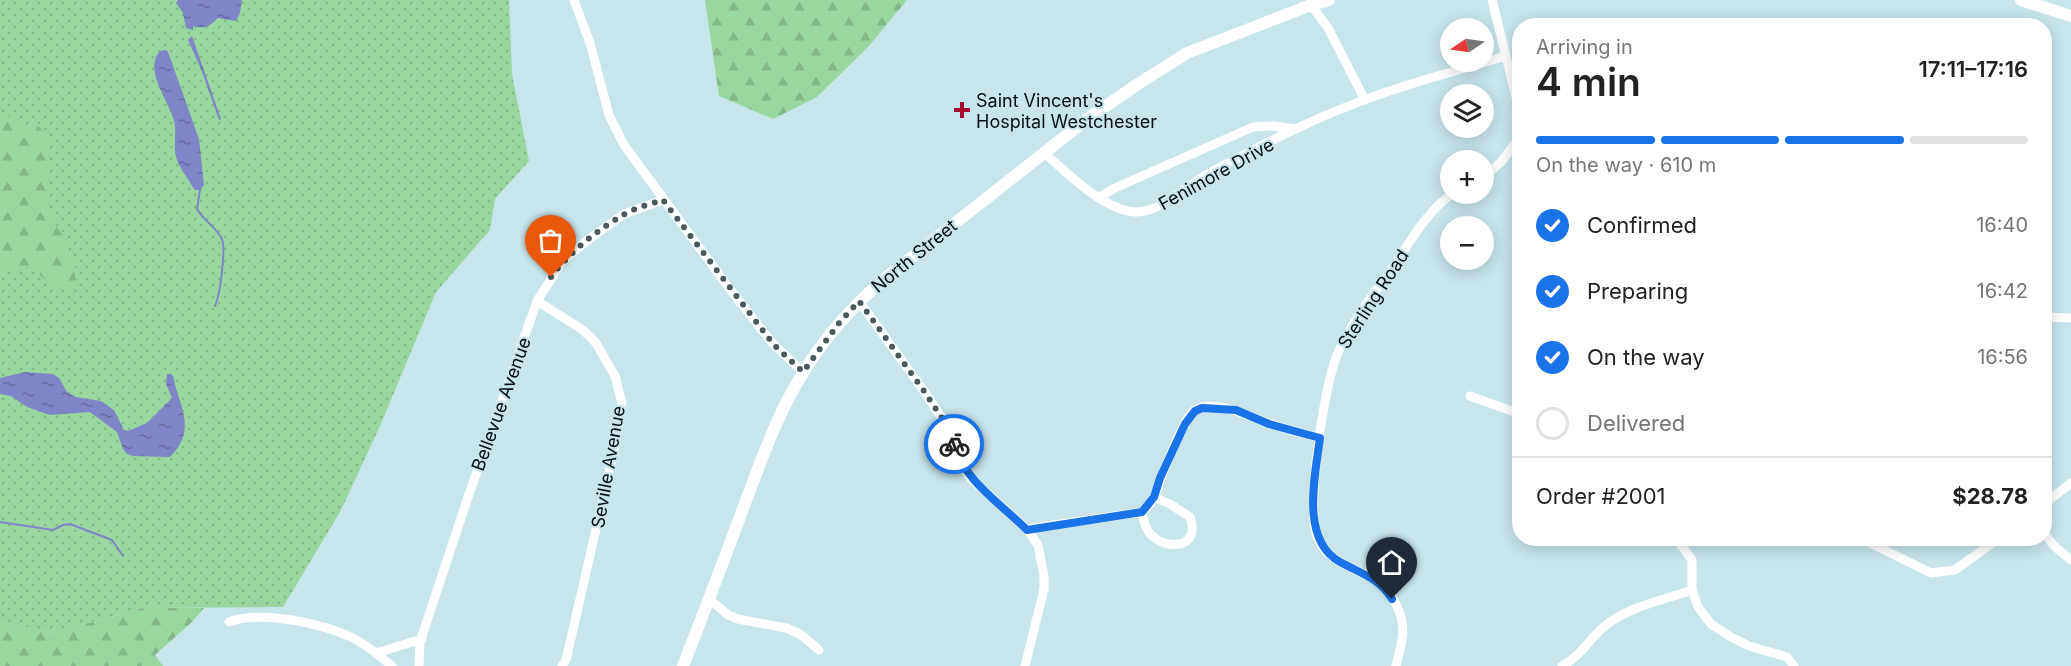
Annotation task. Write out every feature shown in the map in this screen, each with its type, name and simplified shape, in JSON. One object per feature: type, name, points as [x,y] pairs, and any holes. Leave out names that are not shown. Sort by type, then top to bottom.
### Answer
[{"type":"main road","name":"North Street","points":[[683,666],[764,453],[786,403],[803,372],[839,323],[859,301],[1044,153],[1138,84],[1187,53],[1312,2],[1329,0]]},
{"type":"main road","points":[[2021,0],[2071,16]]},
{"type":"street","points":[[574,0],[590,43],[611,121],[624,145],[663,200],[774,345],[803,372]]},
{"type":"street","points":[[1492,0],[1512,83]]},
{"type":"street","points":[[1312,2],[1365,100]]},
{"type":"street","name":"Fenimore Drive","points":[[1044,153],[1098,198],[1121,209],[1133,212],[1146,211],[1155,208],[1227,163],[1365,100],[1505,56]]},
{"type":"street","name":"Fenimore Drive","points":[[1098,198],[1115,188],[1253,127],[1274,126],[1298,129]]},
{"type":"street","points":[[1494,169],[1512,148]]},
{"type":"street","name":"Bellevue Avenue","points":[[419,666],[422,639],[472,485],[537,301],[562,262],[585,242],[624,214],[663,200]]},
{"type":"street","name":"Sterling Road","points":[[1396,666],[1402,638],[1402,621],[1392,599],[1377,580],[1329,556],[1317,537],[1314,516],[1316,469],[1328,387],[1341,348],[1358,316],[1440,204]]},
{"type":"street","name":"Seville Avenue","points":[[537,301],[583,330],[596,343],[615,376],[622,402],[616,442],[584,587],[566,660],[562,666]]},
{"type":"street","points":[[859,301],[949,429],[961,465],[971,479],[1027,530],[1038,544],[1044,589],[1026,666]]},
{"type":"street","points":[[2052,317],[2071,318]]},
{"type":"street","points":[[1470,396],[1512,411]]},
{"type":"street","points":[[1027,530],[1142,512],[1154,497],[1160,478],[1185,424],[1191,415],[1202,408],[1236,410],[1269,424],[1320,438]]},
{"type":"street","points":[[2052,498],[2071,483]]},
{"type":"street","points":[[1142,512],[1148,531],[1163,543],[1186,543],[1190,538],[1192,530],[1190,517],[1154,497]]},
{"type":"street","points":[[2052,544],[2071,560]]},
{"type":"street","points":[[1682,546],[1692,560],[1692,590],[1698,607],[1712,624],[1731,638],[1749,646],[1787,657],[1794,666]]},
{"type":"street","points":[[1876,546],[1931,573],[1955,570],[1988,546]]},
{"type":"street","points":[[1562,666],[1578,656],[1607,624],[1643,606],[1692,590]]},
{"type":"street","points":[[709,599],[728,615],[786,628],[800,634],[819,650]]},
{"type":"street","points":[[229,622],[247,617],[283,619],[337,632],[363,644],[392,666]]},
{"type":"street","points":[[376,653],[422,639]]},
{"type":"green space","points":[[0,0],[509,0],[512,74],[529,161],[495,199],[490,230],[436,292],[380,426],[340,512],[283,607],[144,608],[52,633],[0,621]]},
{"type":"green space","points":[[705,0],[907,0],[868,47],[817,97],[773,119],[719,96]]},
{"type":"green space","points":[[0,112],[13,119],[25,130],[36,124],[43,131],[48,147],[48,202],[55,224],[69,240],[75,266],[75,291],[52,284],[43,278],[34,267],[12,268],[0,279]]},
{"type":"green space","points":[[144,608],[204,608],[155,655],[163,666],[0,666],[0,621],[52,633]]},
{"type":"water","points":[[178,0],[242,0],[236,21],[218,18],[207,26],[193,26],[193,30],[186,28],[183,13],[176,3]]},
{"type":"water","points":[[192,36],[221,119],[219,120],[188,40]]},
{"type":"water","points":[[166,50],[199,139],[204,185],[200,190],[195,190],[177,161],[174,120],[156,76],[154,67],[156,58],[160,51]]},
{"type":"water","points":[[25,372],[53,374],[59,378],[67,392],[76,397],[101,401],[114,410],[124,430],[128,431],[147,423],[172,398],[166,384],[167,374],[170,374],[173,376],[184,418],[183,437],[170,457],[127,454],[117,432],[90,412],[50,415],[27,407],[11,396],[0,394],[0,378]]},
{"type":"waterway","points":[[200,190],[197,209],[220,235],[223,245],[222,272],[215,306]]},
{"type":"waterway","points":[[0,522],[53,530],[70,524],[112,540],[123,556]]},
{"type":"way so far","points":[[551,277],[562,262],[577,248],[624,214],[663,200],[774,345],[803,372],[839,323],[859,301],[924,391],[949,429],[954,444]]},
{"type":"place","name":"Saint Vincent's Hospital Westchester","points":[[962,110]]},
{"type":"route","points":[[954,444],[961,465],[971,479],[1027,530],[1142,512],[1147,509],[1185,424],[1195,411],[1202,408],[1236,410],[1269,424],[1320,438],[1314,516],[1317,537],[1329,556],[1377,580],[1392,599]]}]
